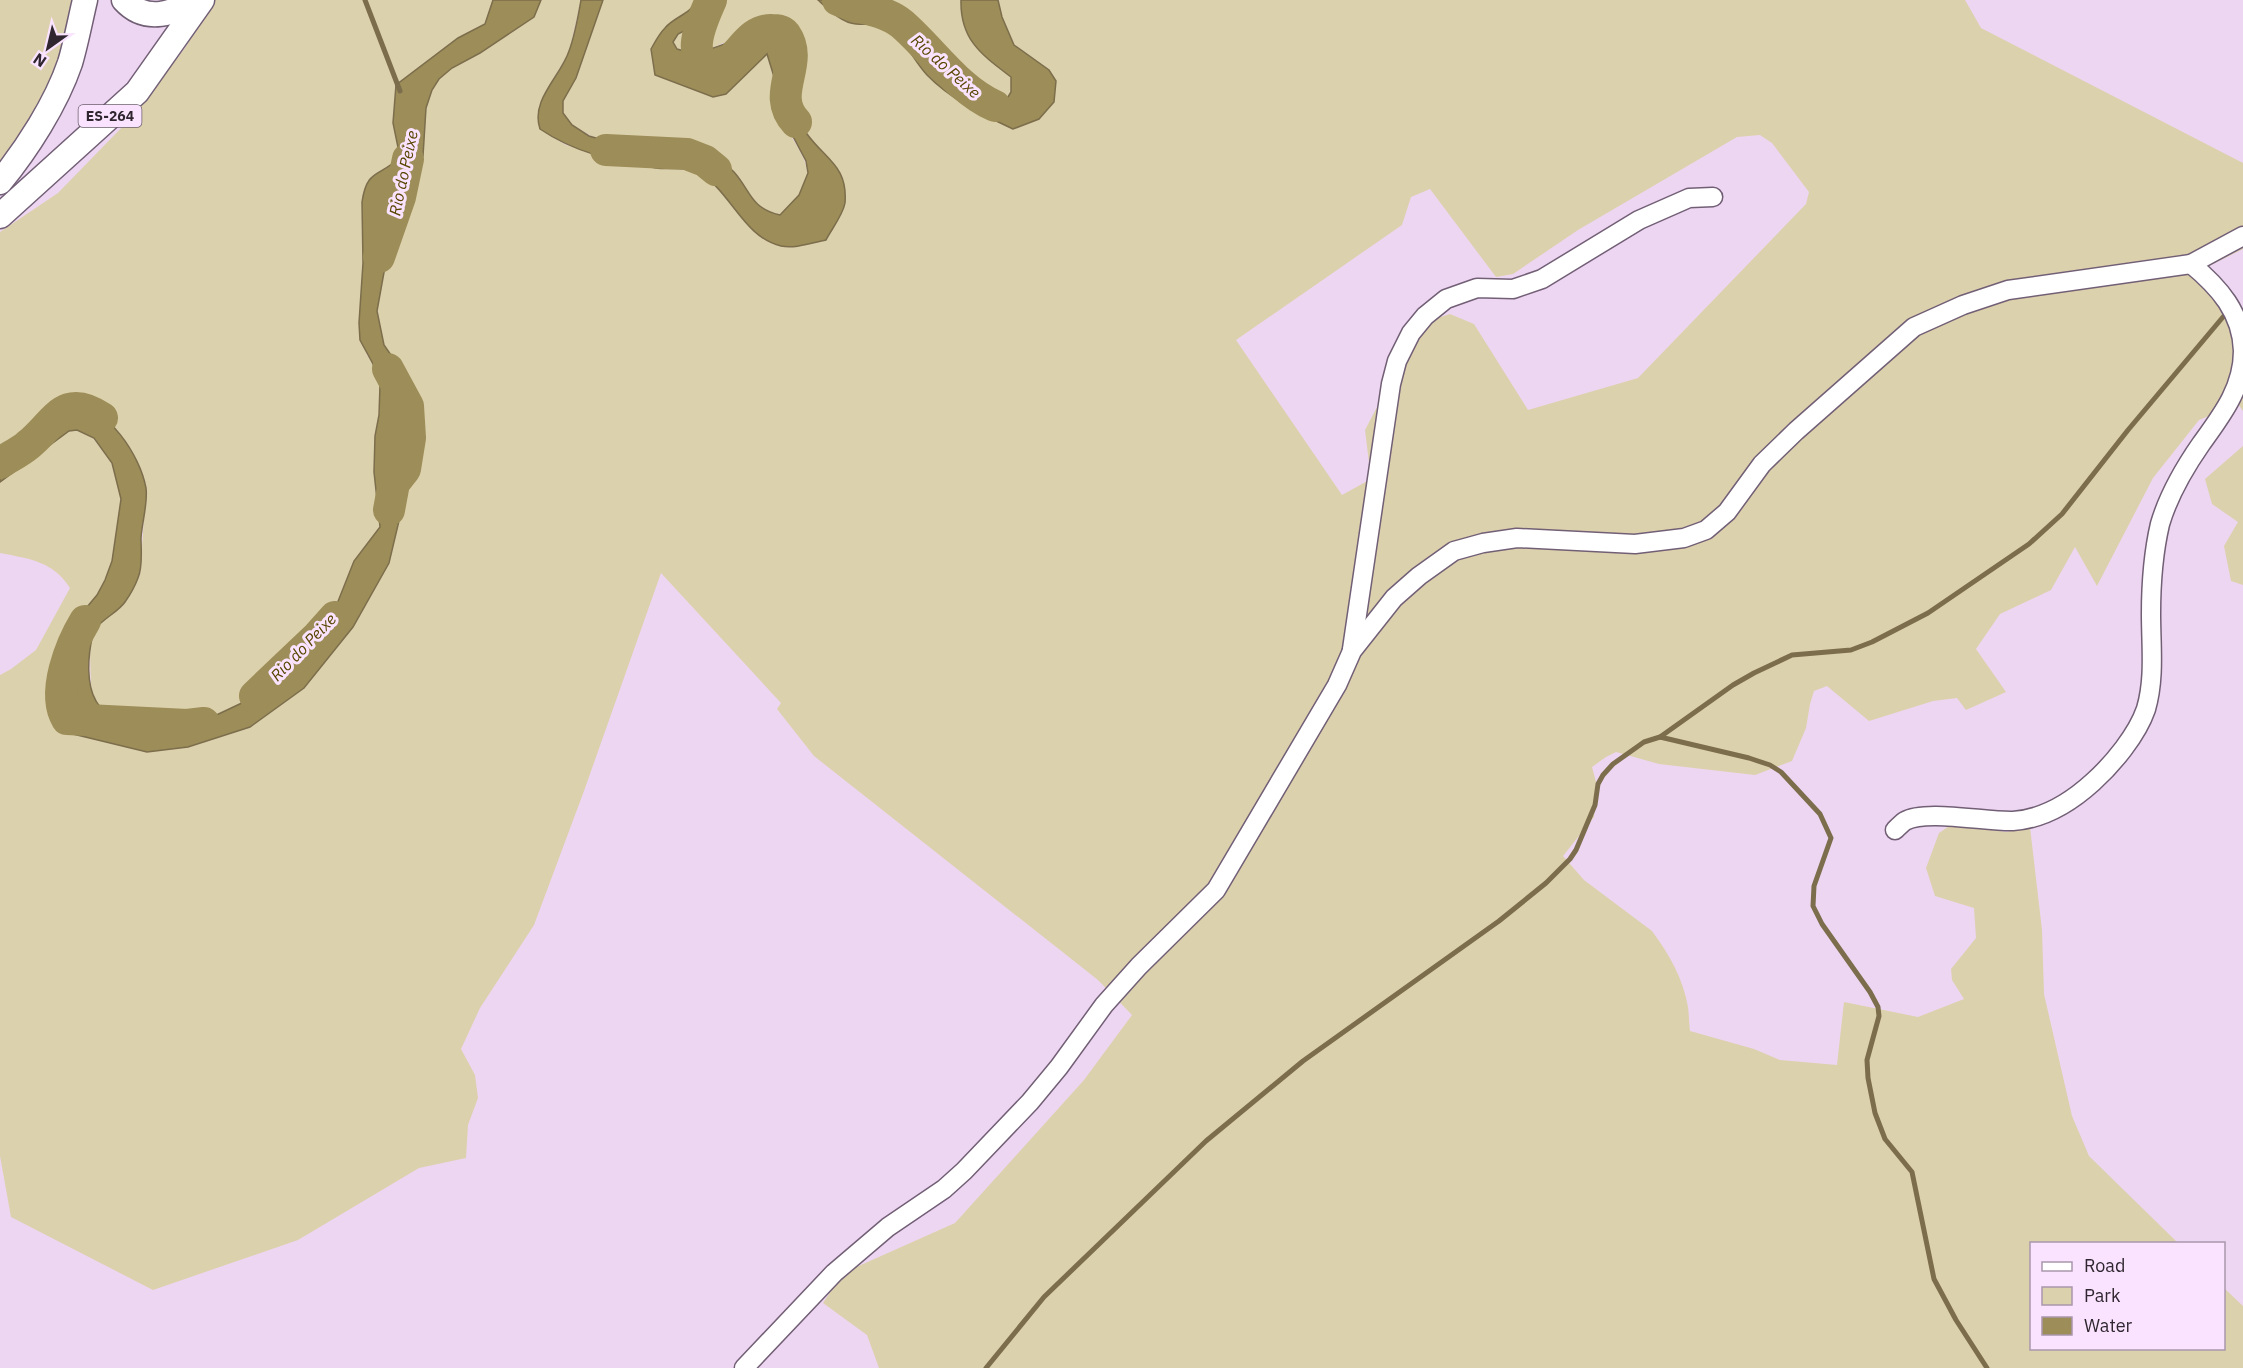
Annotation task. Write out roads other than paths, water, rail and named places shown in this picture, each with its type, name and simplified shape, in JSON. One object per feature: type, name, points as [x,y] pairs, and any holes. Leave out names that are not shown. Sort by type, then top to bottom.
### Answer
[{"type":"main road","points":[[0,182],[16,163],[46,114],[69,64],[85,0]]},
{"type":"main road","points":[[124,0],[149,15],[171,13],[200,0]]},
{"type":"main road","name":"ES-264","points":[[0,216],[137,92],[200,0]]},
{"type":"street","points":[[1352,651],[1391,384],[1397,360],[1411,333],[1425,316],[1446,300],[1477,288],[1514,289],[1542,279],[1639,219],[1689,198],[1713,197]]},
{"type":"street","points":[[744,1368],[842,1266],[888,1227],[944,1189],[964,1171],[1030,1102],[1059,1067],[1104,1005],[1216,890],[1337,685],[1352,651],[1394,598],[1419,576],[1454,551],[1483,543],[1517,538],[1635,544],[1684,538],[1706,530],[1727,513],[1741,491],[1770,456],[1914,327],[1963,305],[2008,290],[2192,264],[2243,237]]},
{"type":"street","points":[[1895,830],[1906,820],[1923,816],[2013,821],[2048,813],[2067,802],[2092,782],[2107,767],[2138,726],[2150,689],[2152,582],[2155,549],[2161,522],[2185,469],[2234,394],[2241,374],[2242,340],[2232,309],[2219,290],[2192,264]]},
{"type":"water","points":[[493,0],[541,0],[534,17],[480,53],[452,68],[439,79],[432,90],[426,108],[423,156],[396,206],[377,311],[384,345],[409,381],[409,400],[405,419],[403,504],[389,563],[353,627],[304,688],[250,727],[188,747],[147,752],[69,733],[64,727],[63,720],[71,626],[97,595],[112,561],[121,499],[112,463],[94,438],[77,430],[69,431],[0,482],[0,459],[72,403],[85,406],[110,423],[137,461],[146,488],[140,574],[125,602],[94,632],[89,662],[89,679],[96,701],[118,723],[147,725],[208,719],[246,701],[321,632],[333,614],[354,561],[380,527],[374,472],[380,385],[373,364],[360,340],[359,323],[364,191],[371,178],[400,157],[393,123],[396,85],[458,38],[485,24]]},
{"type":"water","points":[[581,0],[603,0],[576,78],[563,101],[563,113],[572,125],[589,136],[668,158],[695,147],[725,164],[740,179],[757,203],[770,212],[780,215],[799,195],[808,173],[806,161],[780,112],[775,80],[767,54],[726,94],[713,97],[655,75],[651,49],[665,28],[698,0],[724,0],[704,21],[678,34],[673,42],[677,49],[690,52],[703,51],[753,35],[767,34],[782,38],[788,60],[788,88],[799,121],[814,143],[834,164],[843,180],[844,208],[826,240],[792,247],[768,241],[746,223],[708,179],[696,171],[656,168],[610,159],[567,144],[540,129],[539,108],[569,51]]},
{"type":"water","points":[[818,0],[851,0],[881,5],[905,20],[942,67],[956,79],[998,102],[1005,102],[1011,92],[1011,77],[982,54],[969,36],[964,26],[961,0],[998,0],[1002,17],[1014,45],[1049,70],[1056,81],[1054,102],[1039,119],[1013,129],[956,99],[936,84],[922,69],[905,44],[888,29],[877,25],[846,21]]},
{"type":"waterway","points":[[365,0],[400,91]]},
{"type":"waterway","name":"Rio do Peixe","points":[[711,0],[697,40],[700,59],[706,65],[718,69],[732,59],[756,34],[772,30],[782,32],[790,45],[792,56],[786,100],[789,111],[796,122]]},
{"type":"waterway","name":"Rio do Peixe","points":[[838,0],[895,19],[957,80],[981,99],[995,106]]},
{"type":"waterway","name":"Rio do Peixe","points":[[606,150],[687,154],[705,161],[716,170]]},
{"type":"waterway","name":"Rio do Peixe","points":[[379,257],[400,197],[408,159]]},
{"type":"waterway","points":[[986,1368],[1044,1297],[1206,1141],[1303,1061],[1499,921],[1546,883],[1576,850],[1595,805],[1598,784],[1613,764],[1644,742],[1660,737],[1733,685],[1754,673],[1792,655],[1851,650],[1872,642],[1928,613],[2029,544],[2062,514],[2128,430],[2223,317]]},
{"type":"waterway","name":"Rio do Peixe","points":[[388,369],[408,406],[410,438],[405,469],[394,483],[389,510]]},
{"type":"waterway","name":"Rio do Peixe","points":[[0,463],[25,448],[53,420],[69,409],[78,408],[102,418]]},
{"type":"waterway","name":"Rio do Peixe","points":[[255,696],[335,617]]},
{"type":"waterway","name":"Rio do Peixe","points":[[85,621],[69,655],[62,683],[61,696],[67,719],[187,725],[204,723]]},
{"type":"waterway","points":[[1660,737],[1770,765],[1781,772],[1820,814],[1831,838],[1814,886],[1813,906],[1822,924],[1878,1007],[1879,1016],[1867,1060],[1875,1113],[1885,1139],[1912,1172],[1934,1279],[1956,1320],[1987,1368]]}]
